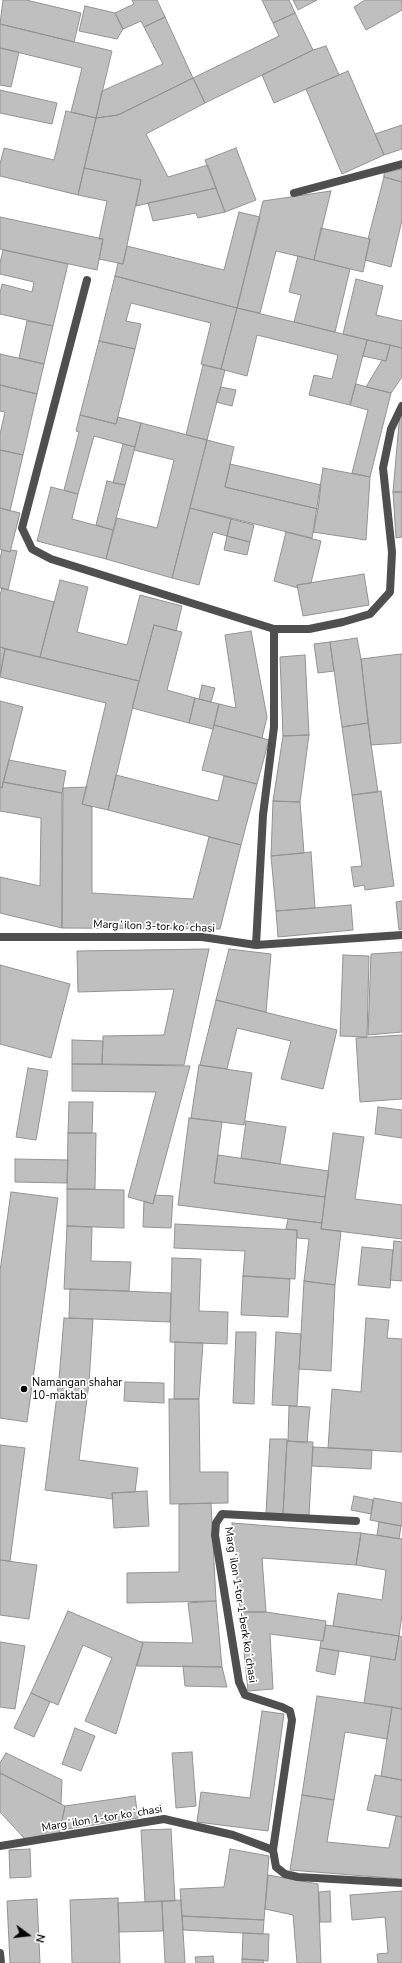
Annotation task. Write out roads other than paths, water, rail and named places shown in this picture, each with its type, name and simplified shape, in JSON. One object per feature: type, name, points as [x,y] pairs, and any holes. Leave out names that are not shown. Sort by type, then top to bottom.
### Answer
[{"type":"street","points":[[294,193],[402,164]]},
{"type":"street","points":[[87,280],[22,528],[32,549],[51,559],[274,629],[309,629],[343,622],[370,614],[390,592],[392,552],[383,468],[391,429],[402,406]]},
{"type":"street","points":[[256,944],[262,815],[274,727],[274,629]]},
{"type":"street","name":"Margʻilon 3-tor koʻchasi","points":[[0,937],[202,937],[256,944],[402,935]]},
{"type":"street","name":"Margʻilon 1-tor 1-berk koʻchasi","points":[[273,1850],[292,1720],[290,1711],[245,1695],[239,1682],[215,1535],[216,1523],[222,1514],[356,1521]]},
{"type":"street","name":"Margʻilon 1-tor koʻchasi","points":[[0,1846],[164,1819],[233,1835],[273,1850]]},
{"type":"street","points":[[273,1850],[276,1867],[285,1874],[305,1877],[402,1883]]},
{"type":"street","points":[[0,1953],[1,1963]]},
{"type":"place","name":"Namangan shahar 10-maktab","points":[[24,1389]]}]
